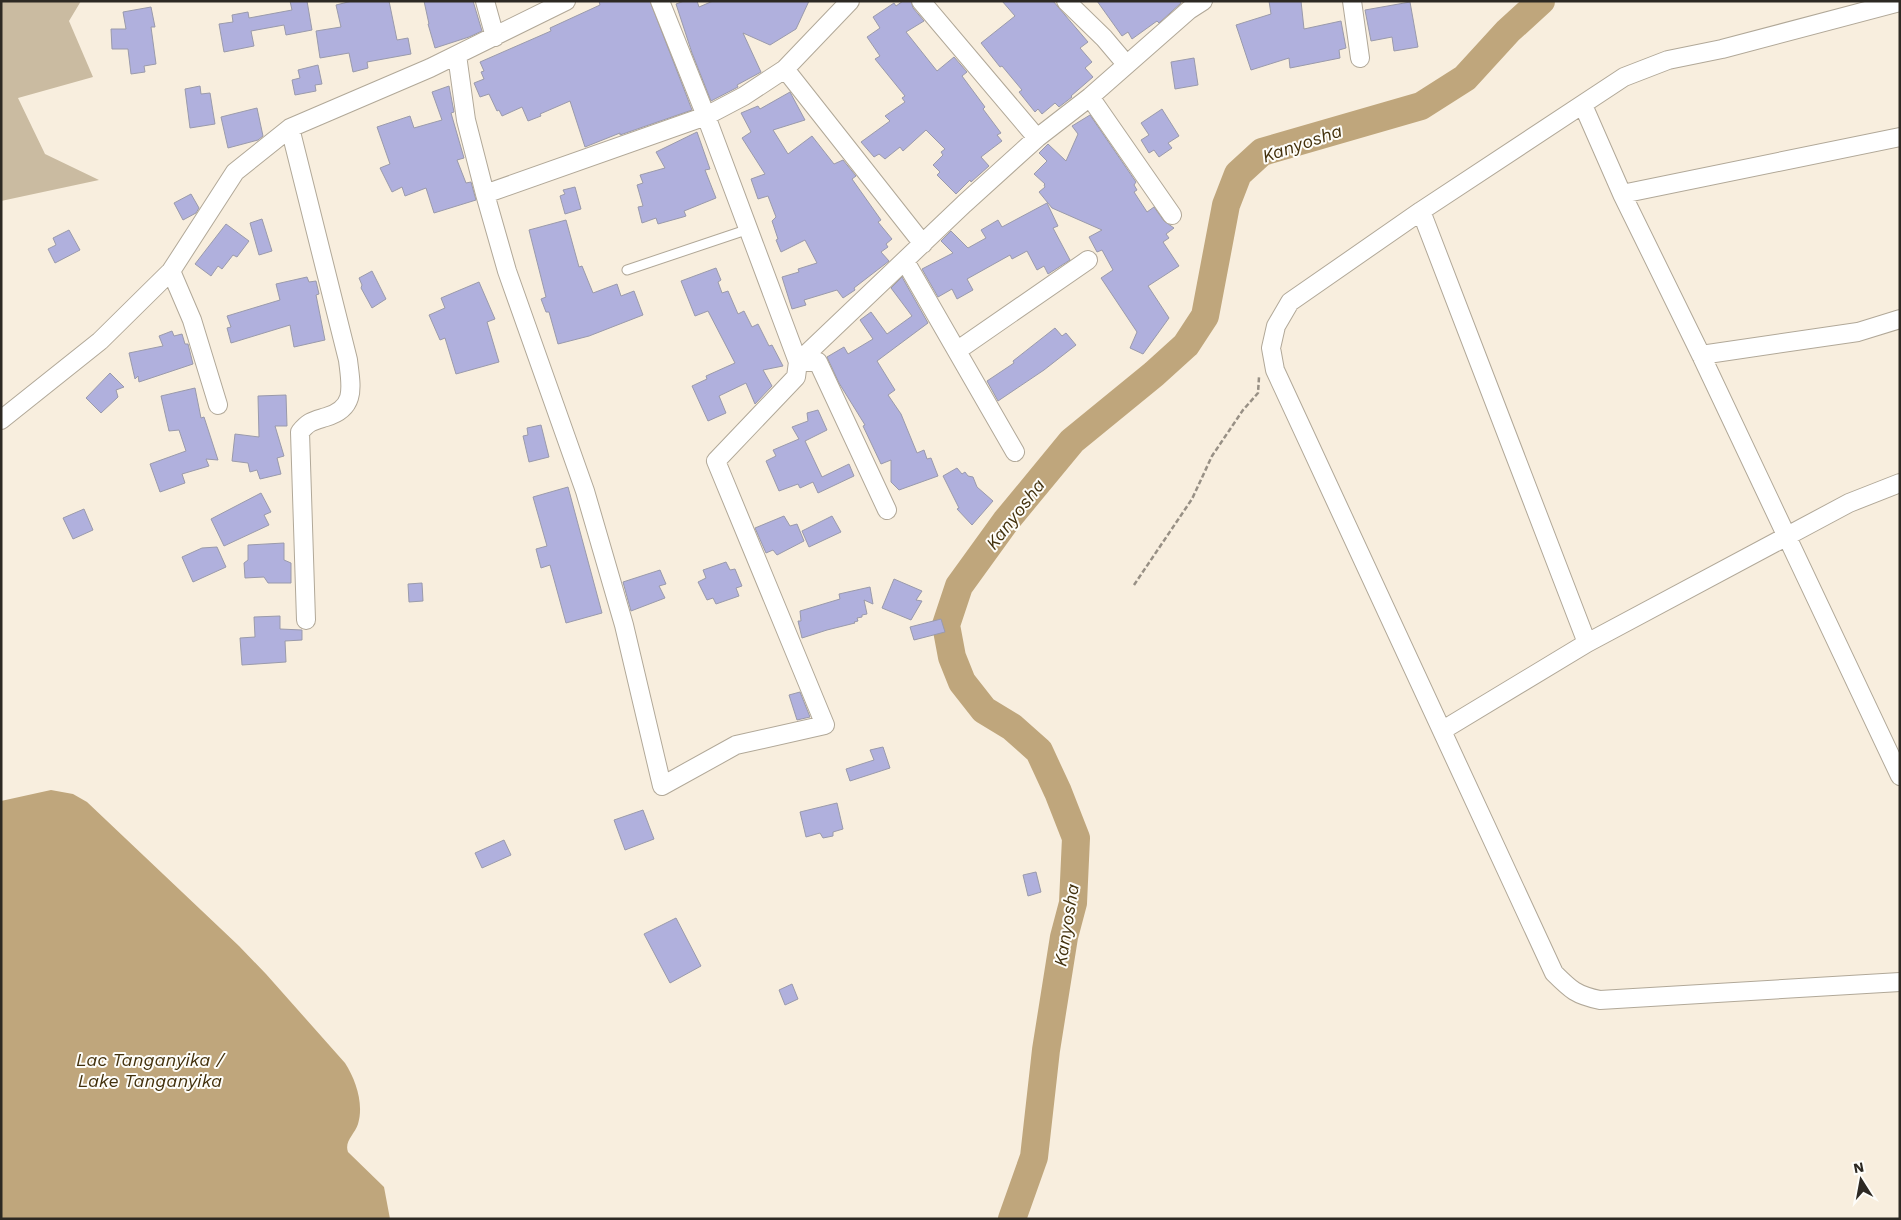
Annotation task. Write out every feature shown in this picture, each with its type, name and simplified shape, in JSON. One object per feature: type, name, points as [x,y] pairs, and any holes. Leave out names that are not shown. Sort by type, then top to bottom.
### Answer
[{"type":"street","points":[[485,1],[495,37]]},
{"type":"street","points":[[1,420],[100,341],[171,271],[235,172],[290,128],[354,99],[394,84],[495,37],[566,1]]},
{"type":"street","points":[[457,55],[466,120],[485,194],[507,271],[586,491],[624,625],[662,786],[736,745],[825,725],[716,461],[796,378],[798,362],[706,116],[660,1]]},
{"type":"street","points":[[485,194],[706,116],[744,96],[785,69],[850,1]]},
{"type":"street","points":[[921,1],[1037,138]]},
{"type":"street","points":[[1066,1],[1104,38],[1126,64]]},
{"type":"street","points":[[798,362],[1037,138],[1090,97],[1189,10],[1203,1]]},
{"type":"street","points":[[1352,1],[1360,58]]},
{"type":"street","points":[[1900,2],[1722,49],[1668,60],[1624,77],[1421,211],[1290,302],[1276,326],[1271,348],[1275,370],[1554,973],[1568,987],[1581,996],[1600,1000],[1900,982]]},
{"type":"street","points":[[785,69],[923,244]]},
{"type":"street","points":[[1090,97],[1172,215]]},
{"type":"street","points":[[1583,104],[1622,194],[1701,355],[1900,776]]},
{"type":"street","points":[[290,128],[348,360],[351,386],[348,404],[342,411],[308,422],[300,432],[306,620]]},
{"type":"street","points":[[1622,194],[1900,137]]},
{"type":"street","points":[[1421,211],[1587,642]]},
{"type":"street","points":[[958,350],[1088,260]]},
{"type":"street","points":[[905,262],[958,350],[1015,452]]},
{"type":"street","points":[[171,271],[192,320],[218,405]]},
{"type":"street","points":[[1701,355],[1858,332],[1900,319]]},
{"type":"street","points":[[798,362],[818,362],[888,510]]},
{"type":"street","points":[[1443,730],[1587,642],[1849,503],[1900,483]]},
{"type":"lane","points":[[627,270],[748,229]]},
{"type":"path","points":[[1134,585],[1192,499],[1212,456],[1243,410],[1258,393],[1260,372]]},
{"type":"shaded area","points":[[1,1],[81,1],[69,21],[93,77],[18,98],[45,154],[99,180],[1,201]]},
{"type":"water","name":"Lac Tanganyika / Lake Tanganyika","points":[[51,790],[73,794],[87,802],[239,946],[345,1063],[356,1084],[360,1108],[357,1128],[347,1144],[348,1152],[384,1187],[390,1219],[1,1219],[1,801]]},
{"type":"building","points":[[290,1],[307,1],[312,30],[286,35],[284,25],[251,31],[254,46],[224,52],[219,24],[233,22],[232,15],[248,12],[249,18],[292,10]]},
{"type":"building","points":[[352,1],[389,1],[397,40],[408,38],[411,54],[367,62],[368,68],[353,72],[349,53],[320,58],[316,31],[341,27],[336,5]]},
{"type":"building","points":[[424,1],[473,1],[482,31],[435,48]]},
{"type":"building","points":[[599,1],[650,1],[692,110],[620,135],[620,133],[585,147],[570,101],[528,121],[522,107],[502,116],[499,110],[497,111],[489,94],[480,97],[474,83],[484,79],[481,72],[484,71],[480,62],[551,31],[550,28],[600,5]]},
{"type":"building","points":[[684,1],[697,1],[699,7],[713,1],[809,1],[796,29],[770,45],[743,33],[761,72],[711,101],[692,53],[676,4]]},
{"type":"building","points":[[903,1],[911,1],[913,8],[924,21],[906,32],[937,71],[954,57],[967,72],[962,76],[1001,133],[997,135],[1002,141],[981,157],[989,166],[971,182],[970,180],[956,194],[937,175],[940,172],[933,165],[943,155],[941,152],[945,149],[926,130],[903,151],[900,147],[885,159],[879,154],[874,157],[861,142],[890,121],[885,116],[905,102],[902,98],[905,96],[875,59],[880,56],[867,37],[880,28],[873,17],[894,3],[896,6]]},
{"type":"building","points":[[1002,1],[1053,1],[1088,42],[1080,48],[1092,62],[1085,68],[1093,77],[1059,107],[1055,103],[1042,114],[1038,109],[1035,112],[1019,92],[1022,90],[981,43],[1015,16]]},
{"type":"building","points":[[1097,1],[1180,1],[1181,3],[1159,23],[1157,21],[1132,39],[1128,32],[1122,36]]},
{"type":"building","points":[[1269,1],[1301,1],[1304,29],[1341,21],[1346,48],[1339,50],[1340,58],[1290,68],[1289,58],[1251,70],[1236,25],[1271,14]]},
{"type":"building","points":[[1410,2],[1418,47],[1394,51],[1392,37],[1371,41],[1365,10]]},
{"type":"building","points":[[151,7],[155,27],[151,27],[156,64],[144,66],[145,72],[131,74],[128,49],[112,49],[111,29],[126,29],[123,12]]},
{"type":"building","points":[[1194,58],[1198,85],[1175,89],[1171,62]]},
{"type":"building","points":[[318,65],[322,84],[315,85],[316,91],[295,95],[292,80],[300,78],[298,70]]},
{"type":"building","points":[[200,86],[201,94],[210,93],[215,124],[190,128],[185,89]]},
{"type":"building","points":[[449,86],[454,112],[451,113],[464,158],[457,160],[466,183],[471,182],[476,200],[434,213],[426,188],[405,196],[402,187],[392,192],[380,168],[390,164],[377,127],[410,116],[414,128],[442,120],[432,92]]},
{"type":"building","points":[[790,92],[805,120],[773,130],[788,154],[812,136],[834,164],[843,160],[856,176],[852,179],[881,220],[878,222],[892,239],[886,244],[888,247],[881,252],[889,261],[854,288],[855,290],[843,298],[837,290],[804,300],[806,305],[792,309],[782,277],[799,272],[798,269],[817,263],[805,240],[781,252],[772,221],[776,217],[768,196],[758,199],[751,179],[765,174],[742,138],[751,132],[741,113],[758,106],[760,109]]},
{"type":"building","points":[[257,108],[263,136],[258,140],[228,148],[221,117]]},
{"type":"building","points":[[1162,109],[1179,136],[1168,143],[1172,148],[1159,157],[1154,150],[1149,153],[1141,140],[1149,135],[1141,123]]},
{"type":"building","points":[[1090,115],[1136,182],[1134,185],[1137,190],[1134,192],[1147,212],[1154,207],[1164,221],[1174,228],[1166,234],[1169,238],[1163,242],[1179,266],[1148,286],[1169,318],[1143,354],[1130,348],[1137,332],[1101,278],[1113,270],[1102,250],[1097,252],[1089,237],[1102,230],[1052,208],[1039,192],[1045,187],[1045,184],[1034,174],[1047,161],[1039,153],[1048,144],[1066,161],[1078,134],[1072,126]]},
{"type":"building","points":[[697,132],[710,169],[705,170],[716,198],[684,211],[686,216],[658,224],[656,218],[642,223],[638,207],[643,206],[637,185],[643,183],[640,175],[665,168],[656,152]]},
{"type":"building","points":[[575,187],[581,209],[565,214],[560,196],[565,194],[563,190]]},
{"type":"building","points":[[191,194],[199,208],[196,213],[183,220],[174,203]]},
{"type":"building","points":[[1047,203],[1058,226],[1053,228],[1070,260],[1048,274],[1044,266],[1037,270],[1027,251],[1012,259],[1010,255],[967,279],[973,290],[957,299],[952,289],[938,297],[922,269],[953,253],[941,241],[951,231],[968,248],[986,238],[981,230],[998,220],[1002,227]]},
{"type":"building","points":[[262,219],[272,251],[259,255],[250,223]]},
{"type":"building","points":[[566,220],[579,267],[582,266],[593,293],[617,284],[621,296],[634,291],[643,315],[589,336],[558,344],[549,312],[546,312],[541,299],[546,297],[529,230]]},
{"type":"building","points":[[226,224],[249,241],[237,257],[233,255],[222,269],[218,266],[211,276],[195,264]]},
{"type":"building","points":[[69,230],[80,250],[55,263],[48,249],[56,245],[53,238]]},
{"type":"building","points":[[716,268],[721,280],[718,282],[722,293],[728,291],[738,314],[744,311],[752,327],[758,324],[769,346],[772,345],[783,366],[763,370],[772,386],[755,404],[746,383],[719,396],[726,413],[708,421],[692,386],[707,379],[706,376],[735,363],[708,311],[695,316],[681,281]]},
{"type":"building","points":[[372,271],[386,299],[372,308],[361,288],[362,285],[359,278]]},
{"type":"building","points":[[307,277],[309,282],[316,281],[319,294],[316,295],[325,340],[294,347],[290,325],[231,343],[227,328],[231,327],[227,316],[280,300],[276,284]]},
{"type":"building","points":[[902,277],[928,323],[877,361],[895,390],[888,395],[901,414],[917,453],[924,450],[927,459],[931,458],[938,476],[899,490],[891,482],[891,460],[881,464],[863,426],[865,425],[839,383],[827,357],[844,347],[848,354],[873,339],[860,320],[871,312],[887,334],[912,316],[891,288]]},
{"type":"building","points":[[479,282],[495,319],[487,322],[499,362],[456,374],[445,338],[440,340],[429,315],[445,308],[441,298]]},
{"type":"building","points":[[1055,328],[1062,336],[1066,333],[1076,345],[1044,370],[998,401],[987,381],[1014,363],[1013,361]]},
{"type":"building","points":[[172,331],[174,336],[182,334],[185,344],[188,344],[193,364],[139,382],[138,376],[135,379],[129,353],[163,346],[159,336]]},
{"type":"building","points":[[110,373],[124,387],[116,390],[118,397],[101,413],[86,398]]},
{"type":"building","points":[[195,388],[201,418],[204,417],[218,460],[206,459],[209,466],[182,474],[185,483],[160,492],[150,464],[186,451],[179,430],[169,431],[161,396]]},
{"type":"building","points":[[286,395],[287,426],[275,426],[284,456],[277,458],[281,474],[260,479],[257,470],[250,472],[248,463],[232,461],[235,434],[259,437],[258,396]]},
{"type":"building","points":[[818,410],[827,430],[805,441],[822,477],[849,464],[854,476],[818,493],[813,482],[800,488],[798,484],[779,491],[766,461],[776,456],[773,450],[799,439],[792,427],[808,421],[807,413]]},
{"type":"building","points":[[541,425],[549,457],[529,462],[523,436],[528,435],[527,428]]},
{"type":"building","points":[[957,468],[962,474],[965,472],[968,476],[973,477],[977,487],[993,501],[972,525],[957,509],[959,508],[943,476]]},
{"type":"building","points":[[568,487],[602,613],[566,623],[550,565],[541,568],[536,549],[547,546],[533,497]]},
{"type":"building","points":[[261,493],[271,512],[264,515],[269,525],[224,546],[211,519]]},
{"type":"building","points":[[84,509],[93,530],[73,539],[63,518]]},
{"type":"building","points":[[784,516],[790,526],[797,524],[804,541],[777,555],[773,550],[766,553],[755,528]]},
{"type":"building","points":[[832,516],[841,532],[809,547],[802,531]]},
{"type":"building","points":[[284,543],[284,560],[291,563],[291,583],[268,583],[264,577],[245,578],[244,563],[248,560],[248,545]]},
{"type":"building","points":[[217,547],[226,567],[193,582],[182,557],[202,548]]},
{"type":"building","points":[[726,562],[730,570],[735,569],[742,586],[736,588],[739,596],[716,604],[713,598],[707,600],[698,582],[706,578],[703,570]]},
{"type":"building","points":[[660,570],[666,584],[659,586],[665,598],[631,611],[623,582]]},
{"type":"building","points":[[894,579],[922,591],[916,600],[922,601],[911,620],[882,608]]},
{"type":"building","points":[[422,583],[423,601],[409,602],[408,584]]},
{"type":"building","points":[[870,587],[873,604],[864,600],[867,614],[857,618],[858,621],[802,638],[798,621],[801,621],[800,611],[840,599],[839,594]]},
{"type":"building","points":[[280,616],[280,629],[302,630],[302,640],[285,641],[286,662],[242,665],[240,638],[255,637],[254,617]]},
{"type":"building","points":[[941,619],[945,632],[914,640],[910,627]]},
{"type":"building","points":[[800,692],[810,717],[797,720],[789,695]]},
{"type":"building","points":[[883,747],[890,768],[850,781],[846,769],[874,760],[870,750]]},
{"type":"building","points":[[837,803],[843,829],[833,832],[833,836],[823,838],[820,833],[806,837],[800,812]]},
{"type":"building","points":[[643,810],[654,839],[625,850],[614,820]]},
{"type":"building","points":[[504,840],[511,855],[482,868],[475,853]]},
{"type":"building","points":[[1036,872],[1041,892],[1028,896],[1023,875]]},
{"type":"building","points":[[676,918],[701,966],[670,983],[644,934]]},
{"type":"building","points":[[792,984],[798,999],[785,1005],[779,990]]},
{"type":"waterway","name":"Kanyosha","points":[[1012,1219],[1034,1157],[1046,1050],[1064,937],[1073,903],[1076,838],[1039,751],[1012,727],[984,710],[962,682],[952,657],[946,625],[959,586],[1006,521],[1072,441],[1154,374],[1186,345],[1205,316],[1226,205],[1238,174],[1262,152],[1421,106],[1465,78],[1508,31],[1541,1]]}]
